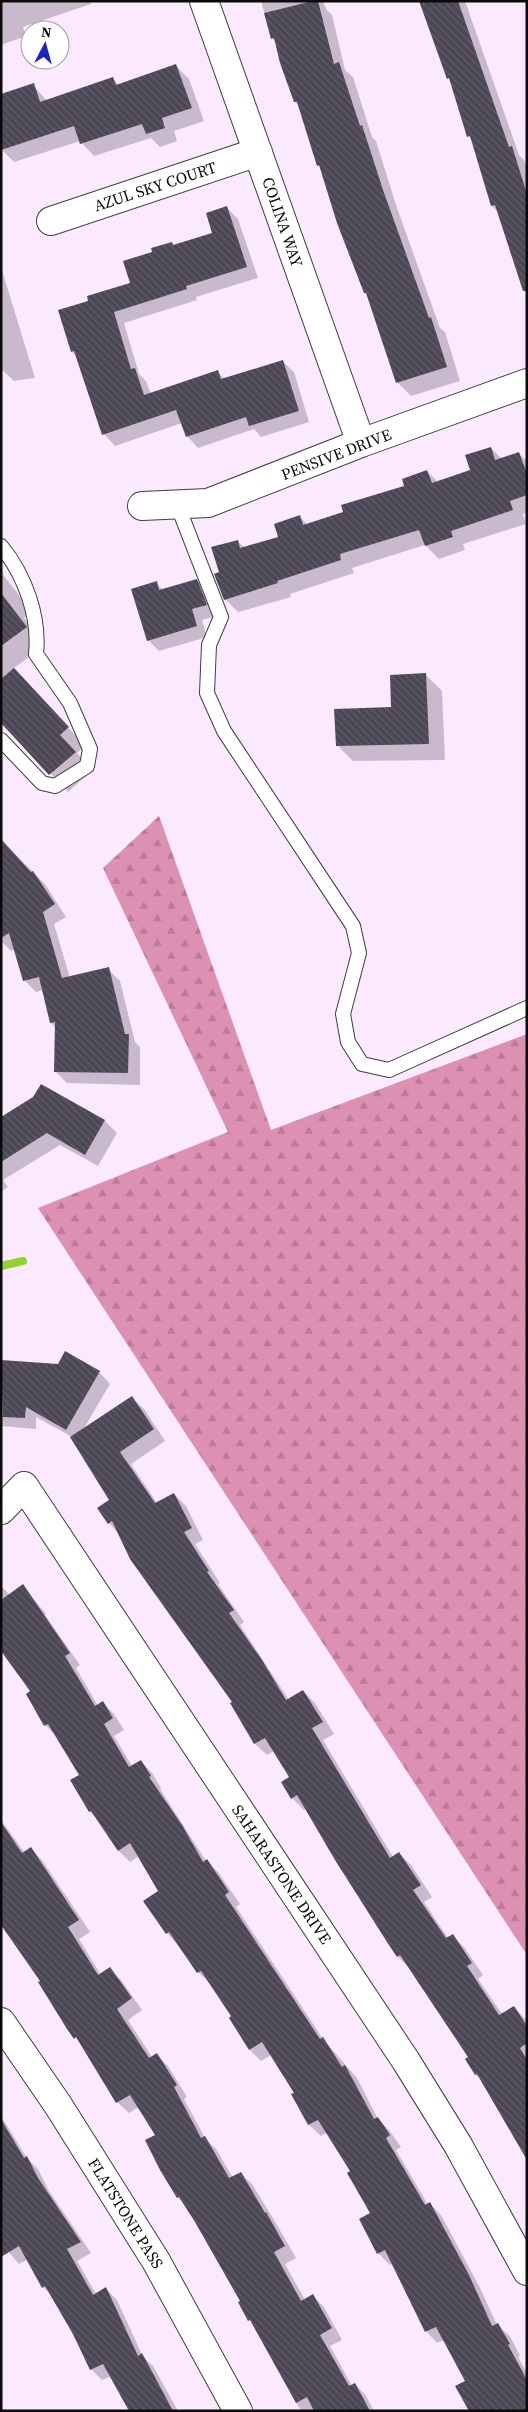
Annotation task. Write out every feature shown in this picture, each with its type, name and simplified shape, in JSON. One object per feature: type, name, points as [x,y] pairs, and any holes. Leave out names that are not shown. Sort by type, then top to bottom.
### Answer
[{"type":"street","name":"COLINA WAY","points":[[204,1],[361,443]]},
{"type":"street","name":"AZUL SKY COURT","points":[[51,221],[258,152]]},
{"type":"street","name":"PENSIVE DRIVE","points":[[142,506],[208,504],[361,443],[527,383]]},
{"type":"street","name":"SAHARASTONE DRIVE","points":[[1,1510],[24,1486],[406,2061],[458,2145],[527,2271]]},
{"type":"street","name":"FLATSTONE PASS","points":[[1,2022],[58,2104],[156,2261],[238,2411]]},
{"type":"lane","points":[[177,504],[221,617],[209,645],[206,693],[224,731],[353,926],[358,953],[343,1014],[348,1042],[362,1064],[389,1070],[527,1008]]},
{"type":"lane","points":[[1,546],[16,564],[34,613],[38,639],[36,654],[70,704],[90,749],[87,766],[55,786],[42,782],[1,740]]},
{"type":"green space","points":[[159,816],[271,1130],[527,1034],[527,1955],[38,1208],[228,1132],[103,868]]},
{"type":"building","points":[[318,1],[334,64],[339,62],[429,318],[431,317],[447,367],[396,383],[366,293],[364,293],[337,223],[297,102],[294,102],[280,63],[274,38],[271,39],[264,13]]},
{"type":"building","points":[[419,1],[458,1],[509,147],[512,146],[527,194],[527,291],[523,291],[495,205],[491,206],[470,136],[467,137],[449,78],[447,79]]},
{"type":"building","points":[[176,64],[192,108],[162,118],[165,128],[146,134],[142,124],[80,144],[74,126],[1,150],[1,94],[34,83],[40,102],[113,77],[116,85]]},
{"type":"building","points":[[227,206],[247,267],[186,286],[187,289],[114,312],[131,369],[135,368],[144,395],[218,370],[221,379],[283,360],[299,411],[249,426],[246,417],[186,437],[176,410],[102,435],[74,351],[71,352],[58,310],[88,301],[87,296],[130,283],[123,261],[152,252],[151,248],[172,242],[173,245],[212,233],[206,213]]},
{"type":"building","points":[[491,447],[495,460],[519,452],[527,474],[527,495],[510,501],[513,510],[451,531],[453,537],[425,546],[419,530],[340,554],[341,560],[224,600],[214,574],[219,572],[211,547],[238,540],[240,548],[278,537],[274,524],[300,515],[303,525],[343,512],[341,505],[404,486],[402,479],[427,470],[432,483],[470,470],[465,455]]},
{"type":"building","points":[[197,579],[207,605],[192,609],[197,626],[147,641],[131,589],[157,581],[159,590]]},
{"type":"building","points":[[1,593],[27,627],[1,646]]},
{"type":"building","points":[[14,668],[69,727],[60,735],[76,752],[49,775],[1,723],[1,679]]},
{"type":"building","points":[[426,673],[429,744],[336,746],[334,709],[391,707],[390,675]]},
{"type":"building","points":[[1,839],[31,872],[33,871],[55,904],[43,912],[62,978],[109,967],[125,1034],[129,1034],[128,1073],[54,1072],[55,1022],[50,1023],[39,977],[23,981],[9,933],[1,938]]},
{"type":"building","points":[[41,1084],[105,1120],[85,1155],[47,1133],[1,1162],[1,1117],[33,1097]]},
{"type":"building","points":[[65,1351],[100,1371],[66,1430],[26,1407],[25,1418],[3,1417],[1,1360],[58,1364]]},
{"type":"building","points":[[132,1396],[154,1429],[120,1452],[155,1503],[174,1493],[192,1528],[184,1532],[209,1571],[207,1572],[234,1610],[229,1613],[262,1660],[286,1700],[303,1690],[323,1722],[312,1728],[390,1858],[399,1852],[421,1885],[413,1890],[446,1938],[453,1934],[472,1963],[467,1966],[499,2015],[514,2006],[527,2026],[527,2043],[520,2048],[527,2060],[527,2160],[477,2074],[475,2075],[465,2059],[468,2057],[400,1955],[397,1957],[387,1942],[335,1860],[297,1795],[291,1799],[281,1782],[289,1777],[265,1738],[254,1744],[230,1703],[232,1702],[130,1559],[112,1521],[108,1524],[97,1508],[109,1500],[70,1437]]},
{"type":"building","points":[[23,1584],[70,1653],[65,1656],[95,1706],[103,1701],[113,1718],[104,1724],[129,1767],[141,1760],[151,1776],[149,1777],[182,1825],[203,1862],[207,1859],[229,1892],[225,1895],[320,2039],[323,2037],[342,2067],[345,2065],[374,2119],[378,2117],[390,2135],[386,2138],[425,2205],[430,2202],[469,2275],[492,2326],[498,2323],[510,2344],[508,2345],[527,2380],[527,2411],[469,2411],[455,2386],[465,2381],[436,2327],[425,2332],[385,2250],[377,2254],[359,2219],[370,2213],[347,2173],[350,2171],[318,2120],[308,2125],[291,2094],[294,2093],[262,2042],[249,2050],[229,2018],[231,2016],[201,1971],[197,1973],[169,1932],[166,1934],[143,1901],[158,1891],[130,1843],[118,1851],[91,1811],[89,1812],[70,1780],[79,1775],[48,1724],[44,1726],[26,1694],[30,1691],[1,1651],[1,1600]]},
{"type":"building","points":[[1,1822],[22,1853],[31,1847],[79,1920],[68,1927],[98,1975],[110,1967],[132,1998],[117,2009],[149,2058],[157,2053],[177,2085],[174,2087],[201,2138],[205,2136],[229,2178],[241,2172],[285,2246],[274,2252],[301,2301],[313,2294],[332,2328],[320,2335],[349,2386],[355,2383],[370,2411],[314,2411],[307,2397],[296,2403],[250,2320],[248,2321],[238,2302],[240,2301],[195,2222],[179,2197],[177,2198],[160,2170],[145,2140],[155,2135],[130,2095],[116,2103],[76,2037],[74,2039],[67,2029],[38,1982],[40,1981],[1,1925]]},
{"type":"building","points":[[1,2119],[24,2158],[27,2156],[38,2178],[81,2242],[67,2249],[93,2295],[106,2287],[138,2356],[142,2353],[173,2411],[129,2411],[103,2364],[90,2370],[73,2334],[45,2286],[42,2288],[19,2246],[1,2257]]},
{"type":"waterway","points":[[1,1266],[23,1261]]}]
